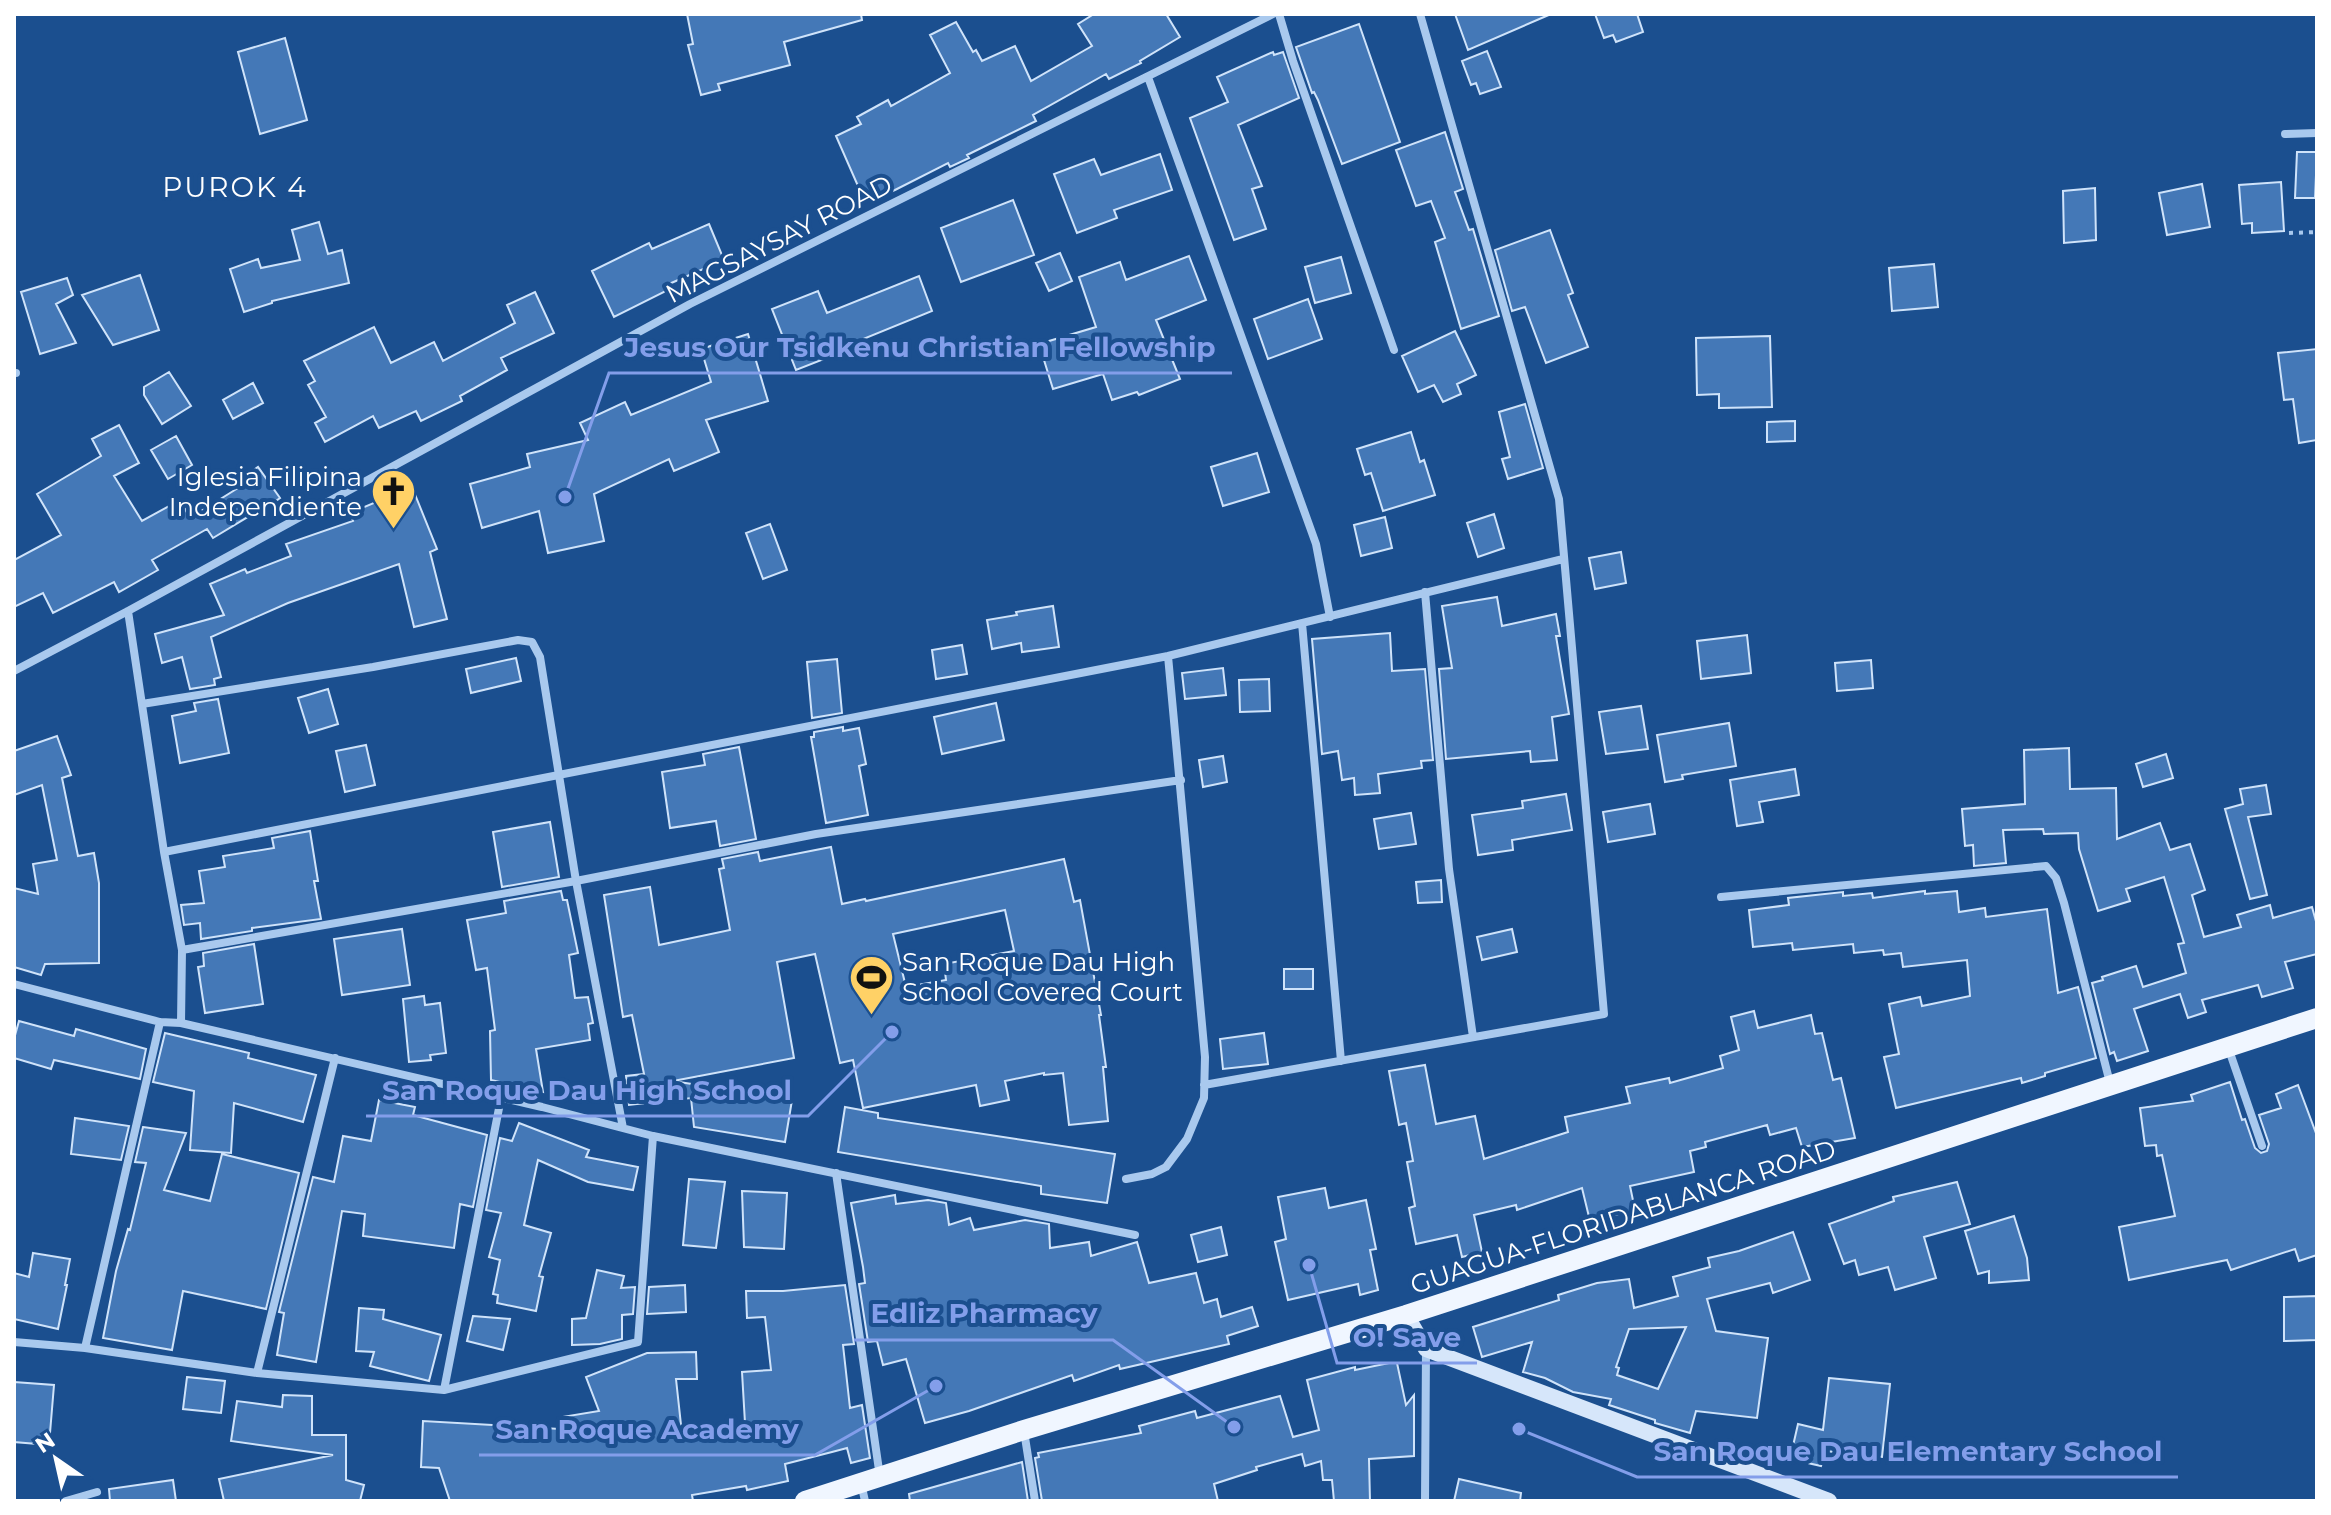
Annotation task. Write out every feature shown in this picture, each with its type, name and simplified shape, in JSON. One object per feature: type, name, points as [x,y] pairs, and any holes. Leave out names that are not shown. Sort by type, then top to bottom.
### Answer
[{"type":"main road","name":"GUAGUA-FLORIDABLANCA ROAD","points":[[805,1501],[869,1487],[1024,1430],[1406,1315],[2317,1018]]},
{"type":"street","name":"MAGSAYSAY ROAD","points":[[14,671],[690,304],[1273,14]]},
{"type":"street","points":[[1279,14],[1394,350]]},
{"type":"street","points":[[1204,1085],[1604,1014],[1559,499],[1420,14]]},
{"type":"street","points":[[1148,77],[1316,544],[1330,617]]},
{"type":"street","points":[[2285,134],[2317,133]]},
{"type":"street","points":[[164,852],[1168,656],[1563,559]]},
{"type":"street","points":[[1425,592],[1449,869],[1473,1037]]},
{"type":"street","points":[[128,611],[182,950],[181,1023]]},
{"type":"street","points":[[1302,623],[1341,1061]]},
{"type":"street","points":[[142,704],[518,640],[532,642],[540,657],[576,881],[623,1128]]},
{"type":"street","points":[[1126,1179],[1152,1174],[1166,1167],[1187,1139],[1204,1098],[1205,1057],[1168,656]]},
{"type":"street","points":[[182,950],[576,881],[816,834],[1181,780]]},
{"type":"street","points":[[1721,897],[2046,866],[2056,878],[2064,903],[2111,1084]]},
{"type":"street","points":[[14,984],[160,1022],[181,1023],[335,1058],[653,1136],[1135,1235]]},
{"type":"street","points":[[85,1348],[160,1022]]},
{"type":"street","points":[[2227,1046],[2262,1146]]},
{"type":"street","points":[[257,1373],[335,1058]]},
{"type":"street","points":[[444,1390],[501,1098]]},
{"type":"street","points":[[14,1342],[85,1348],[257,1373],[444,1390],[638,1342],[653,1136]]},
{"type":"street","points":[[836,1173],[869,1487]]},
{"type":"street","points":[[1406,1315],[1426,1349],[1425,1501]]},
{"type":"street","points":[[1426,1349],[1829,1501]]},
{"type":"street","points":[[1024,1430],[1035,1501]]},
{"type":"street","points":[[66,1501],[97,1492]]},
{"type":"path","points":[[2289,233],[2317,232]]},
{"type":"building","points":[[687,14],[861,14],[862,20],[784,42],[790,65],[718,84],[720,90],[701,95],[688,45],[693,44]]},
{"type":"building","points":[[1094,14],[1166,14],[1180,37],[1141,63],[1109,79],[1106,74],[1033,115],[1036,121],[967,155],[969,158],[950,167],[948,163],[865,202],[836,136],[861,124],[857,117],[888,100],[891,106],[950,73],[930,35],[956,22],[973,52],[976,50],[982,61],[1015,46],[1031,81],[1092,46],[1078,24]]},
{"type":"building","points":[[1455,14],[1551,14],[1468,50]]},
{"type":"building","points":[[1595,14],[1637,14],[1643,32],[1616,42],[1613,35],[1604,38]]},
{"type":"building","points":[[1359,24],[1400,142],[1342,164],[1296,47]]},
{"type":"building","points":[[285,38],[307,120],[260,134],[238,52]]},
{"type":"building","points":[[1487,51],[1501,87],[1480,94],[1476,83],[1471,85],[1462,61]]},
{"type":"building","points":[[1273,52],[1274,55],[1283,52],[1299,98],[1238,125],[1262,186],[1252,189],[1266,229],[1234,240],[1190,118],[1228,102],[1217,77]]},
{"type":"building","points":[[1445,132],[1463,189],[1455,192],[1469,230],[1473,229],[1499,316],[1461,329],[1435,242],[1445,238],[1431,201],[1416,206],[1396,150]]},
{"type":"building","points":[[2297,152],[2317,152],[2315,198],[2295,198]]},
{"type":"building","points":[[1160,154],[1172,190],[1114,210],[1117,218],[1077,233],[1054,174],[1094,159],[1101,175]]},
{"type":"building","points":[[2281,182],[2284,231],[2252,233],[2252,223],[2242,224],[2239,185]]},
{"type":"building","points":[[2202,184],[2210,227],[2167,235],[2159,193]]},
{"type":"building","points":[[2095,188],[2096,240],[2064,243],[2063,191]]},
{"type":"building","points":[[1013,200],[1034,255],[961,282],[941,228]]},
{"type":"building","points":[[319,222],[328,254],[342,250],[349,283],[272,301],[244,312],[230,269],[258,259],[261,268],[300,260],[292,230]]},
{"type":"building","points":[[709,224],[724,260],[669,284],[672,288],[614,317],[592,271],[649,243],[652,249]]},
{"type":"building","points":[[1550,230],[1573,293],[1568,295],[1588,347],[1546,363],[1525,307],[1512,311],[1495,250]]},
{"type":"building","points":[[1060,253],[1072,281],[1049,291],[1036,263]]},
{"type":"building","points":[[1189,256],[1206,300],[1156,320],[1180,379],[1139,395],[1137,392],[1112,400],[1103,374],[1053,389],[1039,344],[1096,327],[1079,277],[1120,262],[1126,280]]},
{"type":"building","points":[[1341,257],[1351,293],[1315,303],[1305,267]]},
{"type":"building","points":[[1934,264],[1938,307],[1892,311],[1889,268]]},
{"type":"building","points":[[140,275],[159,330],[113,345],[82,295]]},
{"type":"building","points":[[919,276],[932,311],[796,370],[772,309],[818,291],[827,313]]},
{"type":"building","points":[[67,278],[73,295],[56,304],[76,343],[40,354],[21,292]]},
{"type":"building","points":[[535,292],[554,333],[501,358],[507,370],[460,396],[462,401],[421,421],[416,411],[379,428],[373,416],[325,442],[315,423],[326,417],[308,385],[315,381],[304,361],[374,327],[391,363],[434,342],[443,361],[515,323],[507,305]]},
{"type":"building","points":[[1308,299],[1322,339],[1268,359],[1254,319]]},
{"type":"building","points":[[1455,331],[1476,375],[1457,384],[1461,394],[1443,402],[1434,385],[1418,392],[1402,356]]},
{"type":"building","points":[[748,334],[768,401],[706,420],[719,452],[674,471],[669,459],[594,494],[604,541],[548,553],[539,511],[482,528],[470,484],[530,467],[527,454],[588,440],[580,423],[625,402],[631,415],[711,382],[701,349]]},
{"type":"building","points":[[1770,336],[1772,407],[1719,408],[1719,394],[1697,395],[1696,338]]},
{"type":"building","points":[[2317,349],[2317,440],[2299,443],[2293,399],[2284,400],[2278,353]]},
{"type":"building","points":[[169,372],[191,406],[162,424],[144,395],[144,387]]},
{"type":"building","points":[[253,383],[263,403],[233,419],[223,400]]},
{"type":"building","points":[[1525,404],[1543,468],[1508,479],[1502,459],[1510,457],[1499,412]]},
{"type":"building","points":[[1795,421],[1795,441],[1767,442],[1767,422]]},
{"type":"building","points":[[119,425],[139,463],[114,476],[142,521],[180,500],[190,518],[238,488],[235,483],[258,467],[280,498],[258,514],[256,512],[213,538],[207,529],[152,560],[158,570],[119,592],[114,582],[53,613],[43,593],[14,607],[14,560],[61,535],[37,494],[101,456],[92,439]]},
{"type":"building","points":[[1411,432],[1435,495],[1383,511],[1371,473],[1365,475],[1357,449]]},
{"type":"building","points":[[176,436],[192,465],[168,479],[151,450]]},
{"type":"building","points":[[1257,453],[1269,492],[1223,506],[1211,467]]},
{"type":"building","points":[[412,487],[437,549],[430,552],[447,619],[414,627],[399,564],[288,603],[211,637],[221,677],[214,679],[215,685],[190,689],[182,657],[162,663],[155,634],[224,615],[210,584],[245,569],[247,573],[291,556],[286,544],[353,521],[350,513]]},
{"type":"building","points":[[1494,514],[1504,548],[1478,557],[1467,523]]},
{"type":"building","points":[[1385,517],[1392,548],[1361,556],[1354,525]]},
{"type":"building","points":[[770,524],[787,570],[763,579],[746,533]]},
{"type":"building","points":[[1621,552],[1626,583],[1595,589],[1589,558]]},
{"type":"building","points":[[1497,597],[1502,626],[1556,614],[1560,636],[1556,636],[1569,714],[1552,717],[1557,760],[1531,762],[1530,751],[1446,759],[1439,669],[1452,668],[1442,606]]},
{"type":"building","points":[[1053,606],[1059,647],[1022,652],[1021,643],[992,649],[987,620]]},
{"type":"building","points":[[1390,633],[1392,671],[1425,669],[1433,760],[1421,761],[1422,768],[1378,774],[1380,793],[1355,795],[1354,778],[1342,780],[1338,751],[1322,754],[1312,639]]},
{"type":"building","points":[[1747,635],[1751,673],[1701,679],[1697,641]]},
{"type":"building","points":[[962,645],[967,674],[936,679],[932,650]]},
{"type":"building","points":[[516,658],[521,681],[471,693],[466,669]]},
{"type":"building","points":[[837,659],[842,713],[812,718],[807,662]]},
{"type":"building","points":[[1871,660],[1873,688],[1837,691],[1835,663]]},
{"type":"building","points":[[1223,668],[1226,695],[1185,699],[1182,673]]},
{"type":"building","points":[[1269,679],[1270,711],[1240,712],[1239,680]]},
{"type":"building","points":[[328,689],[338,724],[309,733],[298,698]]},
{"type":"building","points":[[218,699],[229,753],[180,763],[172,716],[196,711],[194,703]]},
{"type":"building","points":[[996,703],[1004,740],[942,754],[934,717]]},
{"type":"building","points":[[1641,706],[1648,749],[1606,754],[1599,712]]},
{"type":"building","points":[[1729,723],[1736,766],[1682,775],[1683,779],[1665,782],[1657,735]]},
{"type":"building","points":[[843,727],[843,731],[859,728],[866,764],[859,766],[868,815],[826,823],[811,737],[814,737],[814,732]]},
{"type":"building","points":[[57,736],[71,775],[62,778],[78,856],[94,853],[99,883],[99,963],[45,964],[41,975],[14,967],[14,888],[38,894],[33,864],[57,860],[42,785],[14,795],[14,751]]},
{"type":"building","points":[[366,745],[375,785],[345,792],[336,751]]},
{"type":"building","points":[[739,747],[756,839],[720,846],[716,821],[670,828],[662,772],[705,765],[703,754]]},
{"type":"building","points":[[2069,748],[2070,789],[2116,788],[2117,839],[2160,823],[2170,850],[2190,844],[2205,890],[2192,895],[2204,937],[2241,927],[2237,915],[2270,905],[2273,918],[2312,907],[2317,925],[2317,954],[2285,962],[2293,988],[2262,997],[2258,985],[2202,1000],[2206,1012],[2188,1018],[2180,994],[2134,1009],[2148,1051],[2117,1061],[2114,1052],[2110,1054],[2092,983],[2136,966],[2143,987],[2186,973],[2178,944],[2184,943],[2164,877],[2126,889],[2130,901],[2098,911],[2079,849],[2078,833],[2044,834],[2043,829],[2003,830],[2006,863],[1974,866],[1973,845],[1965,846],[1962,809],[2025,804],[2024,750]]},
{"type":"building","points":[[2166,754],[2173,778],[2143,787],[2136,764]]},
{"type":"building","points":[[1223,756],[1227,782],[1203,787],[1199,760]]},
{"type":"building","points":[[1795,769],[1799,795],[1759,802],[1763,822],[1737,826],[1730,780]]},
{"type":"building","points":[[2266,785],[2271,814],[2248,817],[2267,895],[2250,899],[2225,809],[2243,804],[2240,789]]},
{"type":"building","points":[[1566,794],[1572,830],[1512,840],[1513,850],[1478,855],[1472,815],[1523,808],[1522,801]]},
{"type":"building","points":[[1650,804],[1655,834],[1608,842],[1603,812]]},
{"type":"building","points":[[1411,813],[1416,844],[1379,849],[1374,819]]},
{"type":"building","points":[[550,822],[559,877],[502,887],[493,832]]},
{"type":"building","points":[[310,831],[321,919],[252,928],[252,931],[201,939],[200,923],[184,925],[181,905],[204,903],[199,871],[225,867],[223,856],[274,848],[272,838]]},
{"type":"building","points":[[831,847],[842,904],[1064,859],[1074,902],[1080,900],[1101,1015],[1108,1121],[1069,1125],[1063,1073],[1044,1073],[1005,1081],[1009,1100],[980,1106],[976,1085],[863,1108],[853,1060],[840,1063],[815,954],[777,962],[794,1058],[673,1081],[792,1100],[785,1142],[694,1127],[691,1098],[629,1105],[626,1076],[644,1074],[632,1015],[623,1017],[604,895],[650,887],[659,945],[730,930],[719,869],[724,868],[722,859],[758,852],[760,861]],"holes":[[[1005,910],[1014,951],[944,964],[946,980],[906,987],[893,934]]]},
{"type":"building","points":[[1441,880],[1442,902],[1418,903],[1416,882]]},
{"type":"building","points":[[561,891],[563,900],[567,900],[578,953],[569,955],[575,998],[588,997],[593,1023],[588,1024],[590,1040],[536,1049],[543,1092],[491,1080],[490,1031],[495,1030],[487,968],[476,970],[467,920],[506,913],[504,901]]},
{"type":"building","points":[[1925,891],[1925,894],[1957,891],[1959,912],[1985,908],[1986,917],[2047,909],[2058,993],[2078,987],[2096,1058],[2022,1083],[2021,1078],[1896,1108],[1884,1057],[1899,1054],[1889,1004],[1920,997],[1922,1006],[1970,996],[1967,960],[1903,967],[1901,953],[1884,955],[1883,950],[1854,953],[1853,944],[1793,950],[1792,943],[1753,947],[1749,910],[1789,905],[1788,898],[1843,892],[1843,896],[1872,893],[1873,898]]},
{"type":"building","points":[[402,929],[410,985],[342,995],[334,939]]},
{"type":"building","points":[[1512,929],[1517,952],[1482,960],[1477,937]]},
{"type":"building","points":[[254,944],[263,1004],[205,1013],[198,967],[204,966],[203,953]]},
{"type":"building","points":[[1284,969],[1313,969],[1313,989],[1284,989]]},
{"type":"building","points":[[424,996],[425,1005],[440,1003],[446,1053],[430,1055],[431,1060],[409,1062],[403,999]]},
{"type":"building","points":[[1754,1011],[1758,1028],[1811,1015],[1815,1034],[1822,1033],[1833,1080],[1841,1078],[1855,1138],[1802,1147],[1796,1128],[1770,1135],[1767,1125],[1705,1142],[1706,1147],[1690,1151],[1694,1172],[1630,1186],[1635,1210],[1590,1221],[1582,1188],[1517,1210],[1516,1205],[1474,1215],[1482,1252],[1462,1257],[1457,1235],[1416,1244],[1409,1208],[1415,1206],[1407,1162],[1413,1161],[1406,1123],[1399,1125],[1389,1071],[1425,1065],[1436,1124],[1475,1116],[1484,1159],[1568,1132],[1565,1117],[1630,1103],[1626,1087],[1669,1078],[1670,1083],[1723,1068],[1720,1056],[1739,1050],[1731,1017]]},
{"type":"building","points":[[19,1021],[74,1036],[76,1029],[146,1049],[140,1079],[54,1060],[51,1069],[14,1058],[14,1039]]},
{"type":"building","points":[[165,1033],[249,1053],[248,1058],[316,1075],[303,1122],[234,1103],[231,1153],[190,1150],[194,1091],[153,1082]]},
{"type":"building","points":[[1264,1033],[1268,1064],[1223,1069],[1220,1039]]},
{"type":"building","points":[[2230,1082],[2242,1120],[2245,1119],[2255,1148],[2261,1153],[2267,1151],[2269,1144],[2259,1115],[2281,1108],[2276,1094],[2298,1085],[2317,1136],[2317,1255],[2299,1261],[2295,1249],[2231,1270],[2227,1260],[2129,1280],[2119,1227],[2175,1216],[2162,1155],[2157,1156],[2156,1145],[2145,1146],[2140,1108],[2193,1101],[2191,1095]]},
{"type":"building","points":[[379,1100],[415,1107],[413,1115],[487,1135],[473,1207],[460,1204],[454,1248],[363,1236],[365,1214],[342,1211],[316,1362],[277,1355],[284,1313],[279,1312],[313,1177],[334,1182],[343,1136],[371,1141]]},
{"type":"building","points":[[845,1107],[878,1113],[878,1118],[1115,1154],[1107,1203],[1041,1194],[1041,1186],[838,1152]]},
{"type":"building","points":[[75,1118],[129,1126],[121,1160],[71,1154]]},
{"type":"building","points":[[519,1123],[589,1150],[586,1157],[638,1167],[633,1190],[588,1182],[538,1160],[524,1225],[551,1233],[539,1276],[543,1277],[536,1311],[497,1303],[498,1295],[493,1294],[500,1260],[489,1257],[501,1213],[486,1210],[500,1138],[512,1141]]},
{"type":"building","points":[[143,1127],[186,1133],[164,1190],[210,1201],[222,1154],[299,1173],[266,1309],[183,1291],[172,1350],[103,1338],[116,1271],[130,1230],[146,1163],[135,1162]]},
{"type":"building","points":[[689,1179],[725,1182],[716,1248],[683,1245]]},
{"type":"building","points":[[1957,1182],[1970,1224],[1924,1237],[1936,1278],[1895,1290],[1888,1267],[1859,1275],[1855,1260],[1844,1264],[1829,1224],[1894,1201],[1893,1197]]},
{"type":"building","points":[[1325,1188],[1329,1208],[1366,1200],[1376,1249],[1370,1250],[1378,1290],[1360,1295],[1358,1284],[1288,1300],[1275,1242],[1286,1239],[1278,1197]]},
{"type":"building","points":[[742,1191],[787,1193],[784,1249],[744,1247]]},
{"type":"building","points":[[895,1195],[896,1204],[928,1200],[946,1203],[949,1225],[970,1218],[974,1230],[1025,1220],[1049,1224],[1050,1248],[1089,1242],[1091,1256],[1137,1242],[1149,1283],[1196,1273],[1204,1303],[1217,1299],[1221,1317],[1252,1307],[1258,1326],[1227,1336],[1229,1344],[1120,1369],[1119,1365],[1074,1381],[1072,1375],[925,1423],[906,1359],[883,1365],[877,1341],[868,1342],[859,1284],[865,1283],[851,1203]]},
{"type":"building","points":[[2014,1216],[2027,1258],[2029,1280],[1989,1283],[1989,1271],[1978,1274],[1965,1231]]},
{"type":"building","points":[[1221,1227],[1227,1255],[1198,1262],[1191,1235]]},
{"type":"building","points":[[1793,1232],[1810,1280],[1773,1293],[1770,1283],[1707,1299],[1716,1331],[1768,1338],[1757,1418],[1696,1411],[1690,1433],[1609,1405],[1611,1399],[1573,1392],[1545,1378],[1523,1372],[1532,1342],[1482,1357],[1473,1327],[1559,1300],[1558,1295],[1597,1283],[1629,1279],[1634,1308],[1678,1296],[1673,1277],[1710,1267],[1708,1258]],"holes":[[[1686,1327],[1658,1389],[1617,1375],[1619,1368],[1616,1367],[1629,1329]]]},
{"type":"building","points":[[33,1253],[70,1259],[58,1329],[14,1319],[14,1273],[29,1277]]},
{"type":"building","points":[[597,1270],[624,1276],[621,1288],[635,1287],[633,1314],[622,1315],[622,1339],[572,1345],[572,1319],[586,1318]]},
{"type":"building","points":[[685,1285],[686,1312],[647,1314],[649,1287]]},
{"type":"building","points":[[845,1285],[854,1344],[843,1345],[850,1408],[862,1405],[870,1458],[851,1463],[847,1448],[785,1464],[788,1481],[747,1490],[746,1486],[692,1495],[693,1501],[450,1501],[439,1468],[421,1467],[423,1421],[560,1429],[562,1417],[599,1411],[586,1377],[647,1353],[696,1352],[697,1379],[676,1379],[682,1434],[745,1423],[742,1372],[771,1370],[765,1317],[747,1318],[746,1291]]},
{"type":"building","points":[[2317,1296],[2317,1340],[2284,1341],[2284,1297]]},
{"type":"building","points":[[359,1308],[384,1310],[383,1319],[441,1335],[429,1381],[370,1366],[374,1352],[356,1351]]},
{"type":"building","points":[[473,1316],[510,1319],[503,1350],[467,1341]]},
{"type":"building","points":[[1397,1363],[1406,1405],[1414,1395],[1414,1456],[1369,1459],[1370,1501],[1334,1501],[1332,1480],[1323,1480],[1321,1461],[1305,1466],[1302,1454],[1256,1467],[1257,1470],[1214,1484],[1218,1501],[1042,1501],[1035,1458],[1039,1457],[1038,1453],[1141,1433],[1139,1426],[1195,1411],[1197,1418],[1280,1396],[1293,1437],[1319,1430],[1307,1380],[1355,1367],[1355,1370]]},
{"type":"building","points":[[187,1377],[225,1381],[221,1413],[183,1409]]},
{"type":"building","points":[[1829,1378],[1890,1384],[1882,1457],[1825,1451],[1821,1466],[1790,1459],[1798,1424],[1823,1430]]},
{"type":"building","points":[[14,1382],[54,1385],[49,1445],[14,1442]]},
{"type":"building","points":[[283,1395],[312,1396],[312,1435],[346,1435],[346,1480],[364,1485],[360,1501],[224,1501],[219,1479],[333,1455],[231,1441],[237,1401],[282,1407]]},
{"type":"building","points":[[1022,1462],[1028,1501],[910,1501],[909,1494]]},
{"type":"building","points":[[1459,1479],[1521,1493],[1520,1501],[1454,1501]]},
{"type":"building","points":[[173,1480],[176,1501],[110,1501],[109,1489]]},
{"type":"place","name":"Jesus Our Tsidkenu Christian Fellowship","points":[[565,497]]},
{"type":"place","name":"Iglesia Filipina Independiente","points":[[393,531]]},
{"type":"place","name":"San Roque Dau High School Covered Court","points":[[871,1016]]},
{"type":"place","name":"San Roque Dau High School","points":[[892,1032]]},
{"type":"place","name":"O! Save","points":[[1309,1265]]},
{"type":"place","name":"San Roque Academy","points":[[936,1386]]},
{"type":"place","name":"Edliz Pharmacy","points":[[1234,1427]]},
{"type":"place","name":"San Roque Dau Elementary School","points":[[1519,1429]]},
{"type":"district","name":"PUROK 4","points":[[235,187]]}]
